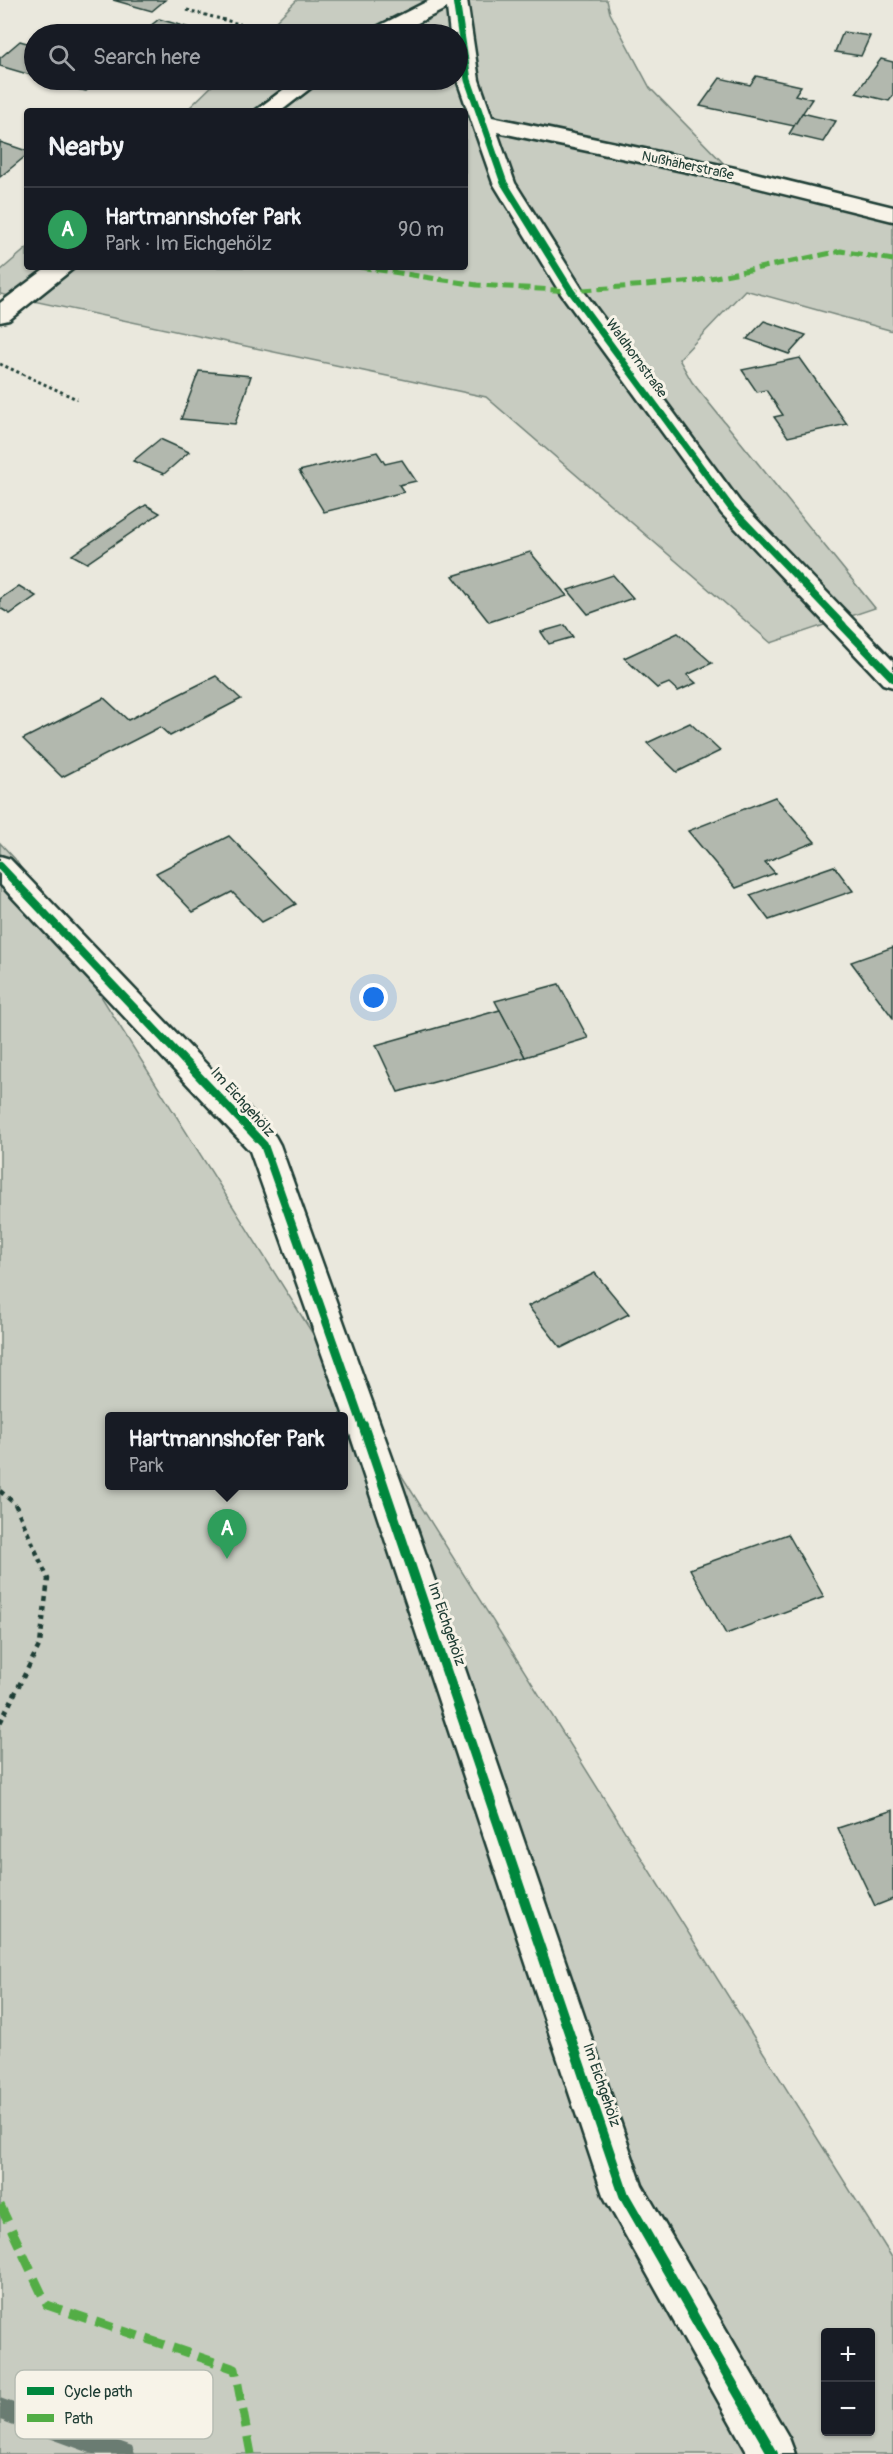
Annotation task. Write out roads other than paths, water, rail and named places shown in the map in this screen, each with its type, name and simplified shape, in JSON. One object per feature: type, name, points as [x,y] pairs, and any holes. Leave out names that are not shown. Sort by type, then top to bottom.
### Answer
[{"type":"street","points":[[400,24],[446,0]]},
{"type":"street","name":"Waldhornstraße","points":[[456,0],[460,24]]},
{"type":"street","name":"Waldhornstraße","points":[[468,80],[504,183],[578,301],[731,508],[893,678]]},
{"type":"street","points":[[271,108],[296,90]]},
{"type":"street","name":"Nußhäherstraße","points":[[483,122],[735,175],[893,214]]},
{"type":"street","points":[[0,315],[59,270]]},
{"type":"street","name":"Im Eichgehölz","points":[[0,866],[264,1145],[385,1488],[624,2195],[773,2454]]},
{"type":"waterway","points":[[0,2409],[15,2414]]},
{"type":"waterway","points":[[83,2439],[124,2454]]},
{"type":"place","name":"Hartmannshofer Park","points":[[227,1559]]}]
